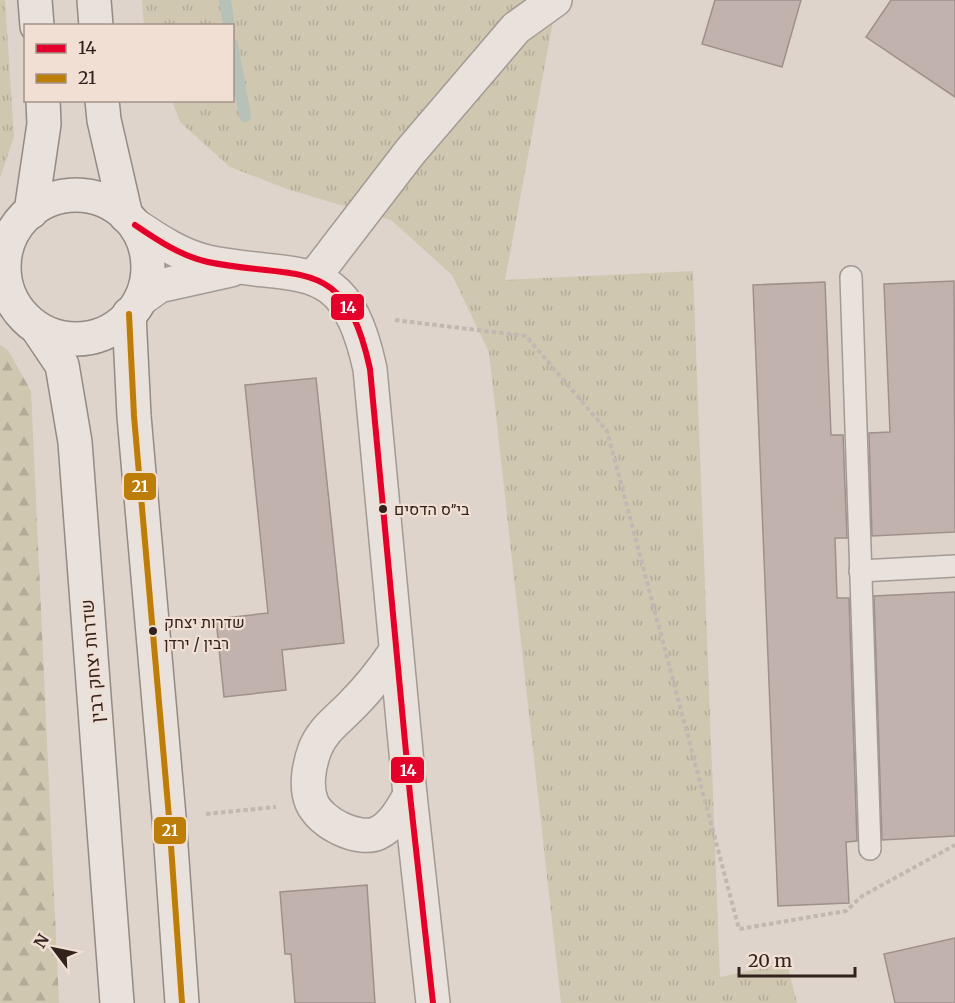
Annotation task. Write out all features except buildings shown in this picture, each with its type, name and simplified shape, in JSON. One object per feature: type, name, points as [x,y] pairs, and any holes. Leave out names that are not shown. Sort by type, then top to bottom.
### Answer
[{"type":"main road","points":[[35,0],[37,24]]},
{"type":"main road","points":[[94,0],[96,24]]},
{"type":"main road","points":[[314,277],[410,152],[516,28],[555,0]]},
{"type":"main road","points":[[42,102],[44,124],[18,220],[4,258],[5,282],[17,310],[53,336],[74,340],[99,336],[121,324],[135,306],[159,286],[242,268]]},
{"type":"main road","points":[[102,102],[104,120],[130,220],[147,249],[148,274],[135,306],[134,416],[169,817],[182,1003]]},
{"type":"main road","points":[[18,220],[42,203],[66,195],[94,197],[117,207],[130,220],[161,243],[205,261],[242,268],[288,271],[314,277],[345,301],[362,332],[370,369],[410,795],[433,1003]]},
{"type":"main road","name":"שדרות יצחק רבין","points":[[17,310],[62,365],[75,442],[117,1003]]},
{"type":"main road","points":[[396,651],[360,697],[332,722],[315,748],[308,777],[312,804],[333,825],[360,837],[378,833],[398,816],[410,795]]},
{"type":"lane","points":[[851,277],[870,849]]},
{"type":"lane","points":[[860,571],[955,566]]},
{"type":"path","points":[[352,314],[526,336],[607,431],[739,929],[846,911],[862,896],[955,845]]},
{"type":"path","points":[[169,817],[312,804]]},
{"type":"green space","points":[[0,0],[5,0],[14,137],[0,178]]},
{"type":"green space","points":[[142,0],[557,0],[505,280],[693,271],[720,977],[787,963],[797,1003],[561,1003],[489,352],[452,275],[391,220],[290,190],[230,167],[180,122],[172,102],[234,102],[234,24],[144,24]]},
{"type":"green space","points":[[0,345],[8,350],[31,391],[59,1003],[0,1003]]},
{"type":"waterway","points":[[225,0],[229,24]]},
{"type":"waterway","points":[[234,55],[245,116]]},
{"type":"transit line","name":"14","points":[[135,225],[188,256],[208,262],[314,279],[332,289],[347,306],[360,332],[370,369],[410,795],[433,1003]]},
{"type":"transit line","name":"21","points":[[129,314],[134,416],[169,817],[182,1003]]},
{"type":"place","name":"בי״ס הדסים","points":[[383,509]]},
{"type":"place","name":"שדרות יצחק רבין / ירדן","points":[[153,631]]}]
